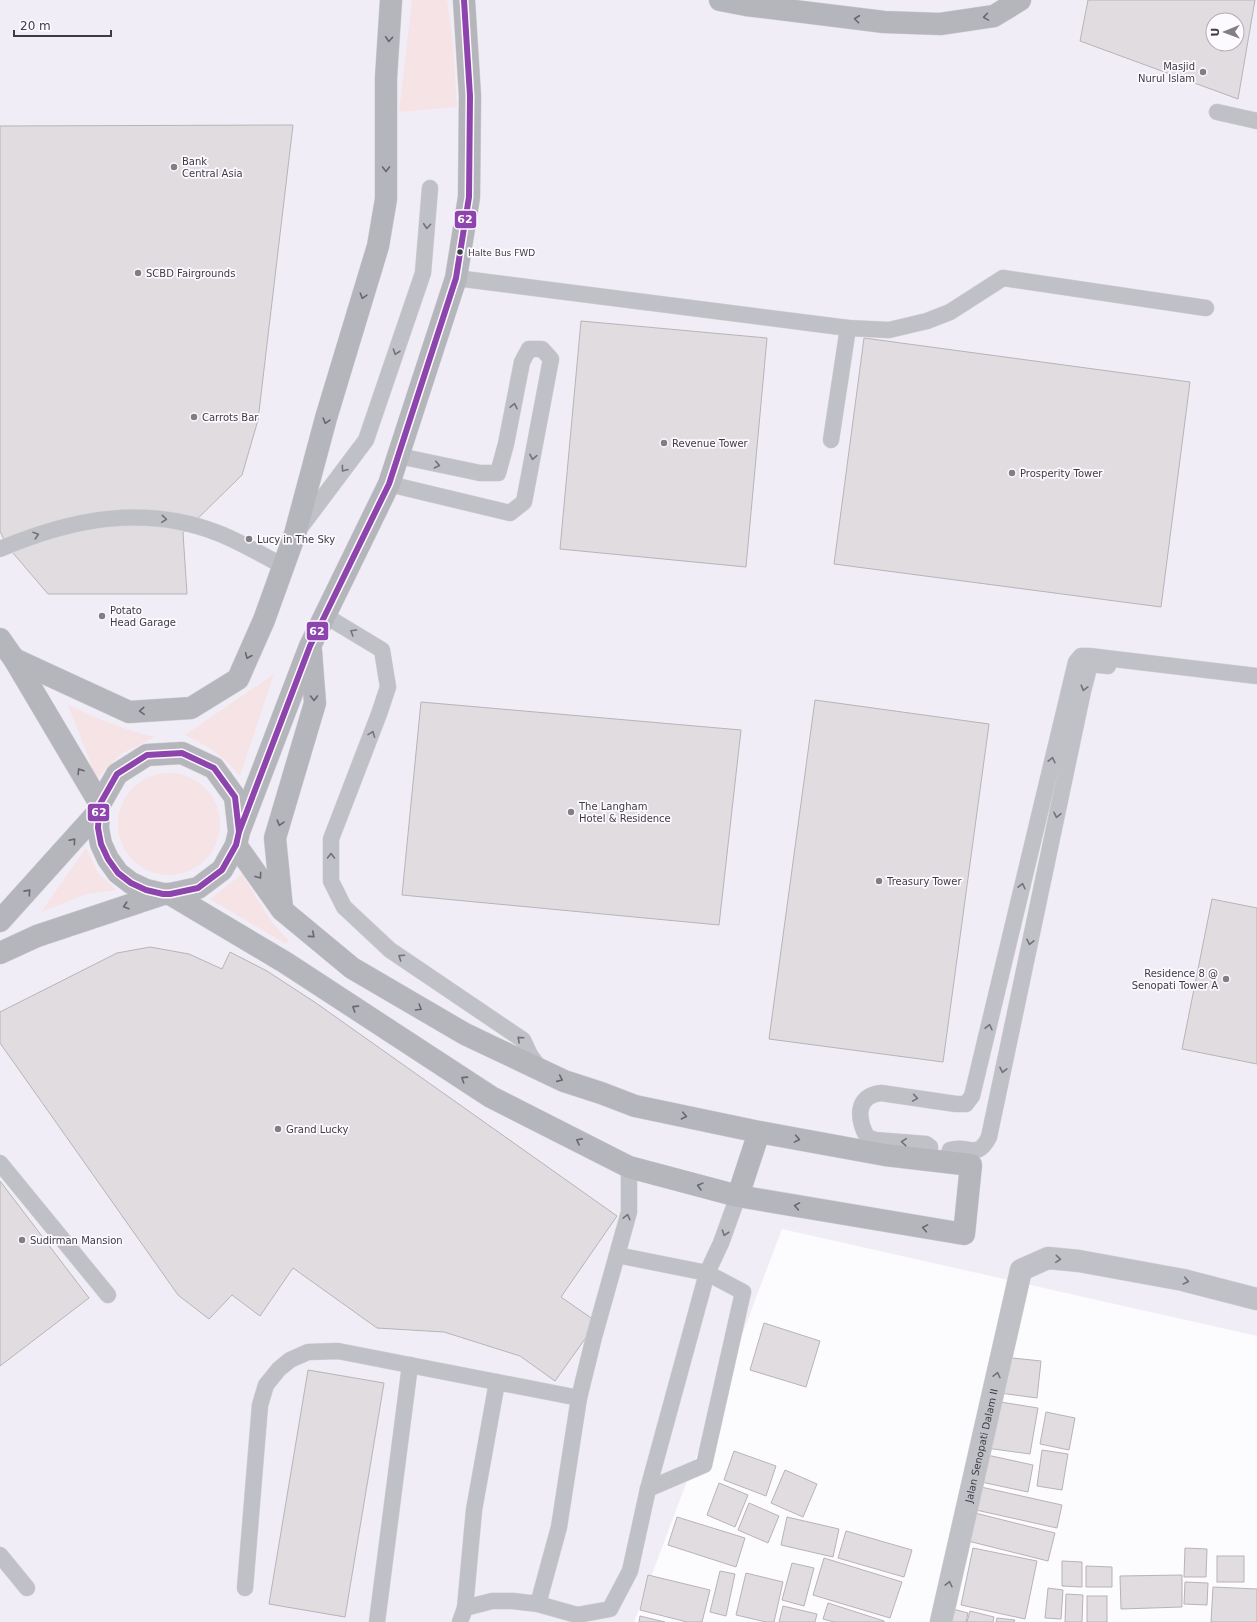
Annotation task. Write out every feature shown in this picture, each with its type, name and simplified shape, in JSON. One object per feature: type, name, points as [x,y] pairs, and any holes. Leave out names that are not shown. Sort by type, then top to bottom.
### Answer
[{"type":"main road","points":[[14,659],[129,712],[190,708],[238,679],[264,620],[295,534],[326,418],[378,246],[386,199],[386,78],[391,0]]},
{"type":"main road","points":[[720,0],[746,5],[884,22],[940,24],[994,16],[1020,0]]},
{"type":"main road","points":[[0,953],[37,936],[166,894],[198,888],[222,870],[238,838],[310,646],[389,484],[456,278],[469,197],[470,4]]},
{"type":"main road","points":[[0,639],[14,659],[99,808],[98,828],[101,844],[108,859],[118,873],[131,883],[141,888],[166,894],[286,963],[491,1097],[629,1166],[738,1196],[964,1234],[971,1165],[878,1153],[759,1132],[635,1106],[601,1093],[564,1082],[458,1030],[352,968],[282,910],[238,838],[235,797],[214,768],[182,753],[147,755],[117,774],[99,808],[0,922]]},
{"type":"main road","points":[[282,910],[275,838],[315,703],[310,646]]},
{"type":"main road","points":[[738,1196],[759,1132]]},
{"type":"street","name":"Jalan Senopati Dalam II","points":[[941,1622],[1021,1270],[1048,1258],[1078,1261],[1183,1280],[1257,1299]]},
{"type":"lane","points":[[1217,112],[1257,121]]},
{"type":"lane","points":[[295,534],[366,440],[423,273],[430,188]]},
{"type":"lane","points":[[456,278],[848,328],[889,330],[927,321],[950,312],[1003,278],[1206,308]]},
{"type":"lane","points":[[831,440],[848,328]]},
{"type":"lane","points":[[389,484],[510,513],[524,502],[551,360],[542,349],[529,349],[522,362],[506,444],[498,472],[480,473],[399,456]]},
{"type":"lane","points":[[0,549],[76,522],[123,517],[168,519],[218,533],[283,566]]},
{"type":"lane","points":[[324,615],[382,650],[388,687],[331,839],[331,881],[344,907],[390,950],[523,1040],[530,1055],[541,1070]]},
{"type":"lane","points":[[1090,660],[989,1137],[984,1146],[977,1151],[950,1150],[937,1161],[930,1147],[926,1144],[875,1140],[867,1137],[860,1124],[859,1110],[865,1101],[875,1093],[956,1104],[966,1104],[972,1096],[1076,662],[1081,656],[1090,660],[1257,682]]},
{"type":"lane","points":[[1090,660],[1257,676]]},
{"type":"lane","points":[[0,1163],[108,1295]]},
{"type":"lane","points":[[538,1604],[559,1527],[579,1398],[628,1212],[629,1166]]},
{"type":"lane","points":[[462,1615],[492,1601],[512,1601],[538,1604],[577,1615],[610,1609],[630,1571],[648,1489],[707,1273],[721,1243],[738,1196]]},
{"type":"lane","points":[[617,1255],[707,1273],[743,1292],[704,1465],[648,1489]]},
{"type":"lane","points":[[245,1588],[260,1405],[266,1385],[278,1369],[290,1360],[308,1352],[338,1351],[579,1398]]},
{"type":"lane","points":[[377,1622],[410,1365]]},
{"type":"lane","points":[[462,1615],[474,1510],[497,1382]]},
{"type":"lane","points":[[0,1554],[27,1588]]},
{"type":"shaded area","points":[[0,0],[1257,0],[1257,1336],[782,1229],[634,1622],[0,1622]]},
{"type":"shaded area","points":[[412,0],[447,0],[453,42],[457,107],[399,112]]},
{"type":"shaded area","points":[[274,674],[240,776],[215,752],[185,735]]},
{"type":"shaded area","points":[[68,705],[121,727],[155,737],[121,754],[95,780],[90,761]]},
{"type":"shaded area","points":[[169,773],[189,777],[197,781],[205,788],[212,796],[216,804],[220,824],[216,844],[212,852],[205,860],[197,867],[189,871],[169,875],[149,871],[141,867],[133,860],[126,852],[122,844],[118,824],[122,804],[126,796],[133,788],[141,781],[149,777]]},
{"type":"shaded area","points":[[86,848],[98,873],[116,890],[87,894],[41,912]]},
{"type":"shaded area","points":[[242,874],[271,921],[289,941],[286,944],[210,899]]},
{"type":"building","name":"Masjid Nurul Islam","points":[[1088,0],[1255,0],[1238,99],[1080,41]]},
{"type":"building","name":"SCBD Fairgrounds","points":[[293,125],[258,420],[242,475],[183,533],[187,594],[48,594],[7,546],[0,531],[0,126]]},
{"type":"building","name":"Revenue Tower","points":[[581,321],[767,338],[746,567],[560,549]]},
{"type":"building","name":"Prosperity Tower","points":[[864,338],[1190,382],[1161,607],[834,564]]},
{"type":"building","name":"Treasury Tower","points":[[815,700],[989,724],[943,1062],[769,1039]]},
{"type":"building","name":"The Langham Hotel & Residence","points":[[421,702],[741,730],[719,925],[402,895]]},
{"type":"building","name":"Residence 8 @ Senopati Tower A","points":[[1212,899],[1257,908],[1257,1064],[1182,1049]]},
{"type":"building","name":"Grand Lucky","points":[[150,947],[189,954],[222,969],[230,952],[267,971],[316,1003],[617,1216],[561,1297],[597,1322],[555,1381],[520,1356],[444,1332],[377,1328],[293,1268],[260,1316],[232,1295],[209,1319],[178,1295],[0,1043],[0,1012],[117,953]]},
{"type":"building","name":"Sudirman Mansion","points":[[0,1181],[89,1298],[0,1366]]},
{"type":"building","points":[[764,1323],[820,1341],[806,1387],[750,1370]]},
{"type":"building","points":[[1003,1357],[1041,1361],[1037,1398],[1000,1393]]},
{"type":"building","points":[[308,1370],[384,1383],[345,1617],[269,1604]]},
{"type":"building","points":[[994,1401],[1038,1408],[1030,1454],[986,1448]]},
{"type":"building","points":[[1046,1412],[1075,1418],[1069,1450],[1040,1444]]},
{"type":"building","points":[[1042,1450],[1068,1454],[1062,1490],[1037,1486]]},
{"type":"building","points":[[734,1451],[776,1466],[766,1496],[724,1480]]},
{"type":"building","points":[[987,1455],[1033,1465],[1028,1492],[981,1482]]},
{"type":"building","points":[[785,1470],[817,1484],[803,1517],[771,1503]]},
{"type":"building","points":[[719,1483],[748,1495],[735,1527],[707,1515]]},
{"type":"building","points":[[981,1487],[1062,1505],[1057,1528],[976,1510]]},
{"type":"building","points":[[749,1503],[779,1516],[768,1543],[738,1530]]},
{"type":"building","points":[[975,1513],[1055,1533],[1048,1561],[968,1541]]},
{"type":"building","points":[[677,1517],[745,1538],[736,1567],[668,1545]]},
{"type":"building","points":[[787,1517],[839,1529],[833,1557],[781,1545]]},
{"type":"building","points":[[846,1531],[912,1550],[904,1577],[838,1558]]},
{"type":"building","points":[[973,1548],[1037,1561],[1025,1619],[961,1605]]},
{"type":"building","points":[[1185,1548],[1207,1549],[1206,1577],[1184,1577]]},
{"type":"building","points":[[1217,1556],[1244,1556],[1244,1582],[1217,1582]]},
{"type":"building","points":[[824,1558],[902,1582],[890,1618],[813,1595]]},
{"type":"building","points":[[1062,1561],[1082,1562],[1082,1587],[1062,1586]]},
{"type":"building","points":[[792,1563],[814,1568],[804,1606],[782,1600]]},
{"type":"building","points":[[1086,1566],[1112,1567],[1112,1587],[1086,1587]]},
{"type":"building","points":[[720,1571],[735,1574],[726,1616],[710,1612]]},
{"type":"building","points":[[746,1573],[783,1582],[774,1622],[766,1622],[736,1615]]},
{"type":"building","points":[[648,1575],[710,1590],[702,1622],[687,1622],[640,1610]]},
{"type":"building","points":[[1182,1575],[1182,1607],[1121,1609],[1120,1576]]},
{"type":"building","points":[[1185,1582],[1208,1583],[1207,1605],[1184,1604]]},
{"type":"building","points":[[1213,1587],[1257,1589],[1257,1622],[1211,1622]]},
{"type":"building","points":[[1048,1588],[1063,1590],[1061,1619],[1045,1618]]},
{"type":"building","points":[[1066,1594],[1083,1595],[1082,1622],[1065,1622]]},
{"type":"building","points":[[1087,1596],[1107,1596],[1107,1622],[1087,1622]]},
{"type":"building","points":[[828,1603],[884,1622],[834,1622],[823,1619]]},
{"type":"building","points":[[783,1606],[817,1614],[815,1622],[779,1622]]},
{"type":"building","points":[[949,1608],[968,1613],[966,1622],[952,1622]]},
{"type":"building","points":[[970,1611],[994,1617],[993,1622],[967,1622]]},
{"type":"building","points":[[640,1616],[665,1622],[639,1622]]},
{"type":"building","points":[[997,1618],[1015,1620],[1014,1622],[996,1622]]},
{"type":"transit line","name":"62","points":[[239,832],[235,797],[214,768],[182,753],[147,755],[117,774],[100,804],[98,828],[101,844],[108,859],[118,873],[131,883],[146,890],[170,894],[198,888],[222,870],[236,845],[239,832],[310,646],[389,484],[456,278],[469,197],[470,96],[464,0]]},
{"type":"place","name":"Masjid Nurul Islam","points":[[1203,72]]},
{"type":"place","name":"Bank Central Asia","points":[[174,167]]},
{"type":"place","name":"Halte Bus FWD","points":[[460,252]]},
{"type":"place","name":"SCBD Fairgrounds","points":[[138,273]]},
{"type":"place","name":"Carrots Bar","points":[[194,417]]},
{"type":"place","name":"Revenue Tower","points":[[664,443]]},
{"type":"place","name":"Prosperity Tower","points":[[1012,473]]},
{"type":"place","name":"Lucy in The Sky","points":[[249,539]]},
{"type":"place","name":"Potato Head Garage","points":[[102,616]]},
{"type":"place","name":"The Langham Hotel & Residence","points":[[571,812]]},
{"type":"place","name":"Treasury Tower","points":[[879,881]]},
{"type":"place","name":"Residence 8 @ Senopati Tower A","points":[[1226,979]]},
{"type":"place","name":"Grand Lucky","points":[[278,1129]]},
{"type":"place","name":"Sudirman Mansion","points":[[22,1240]]}]
